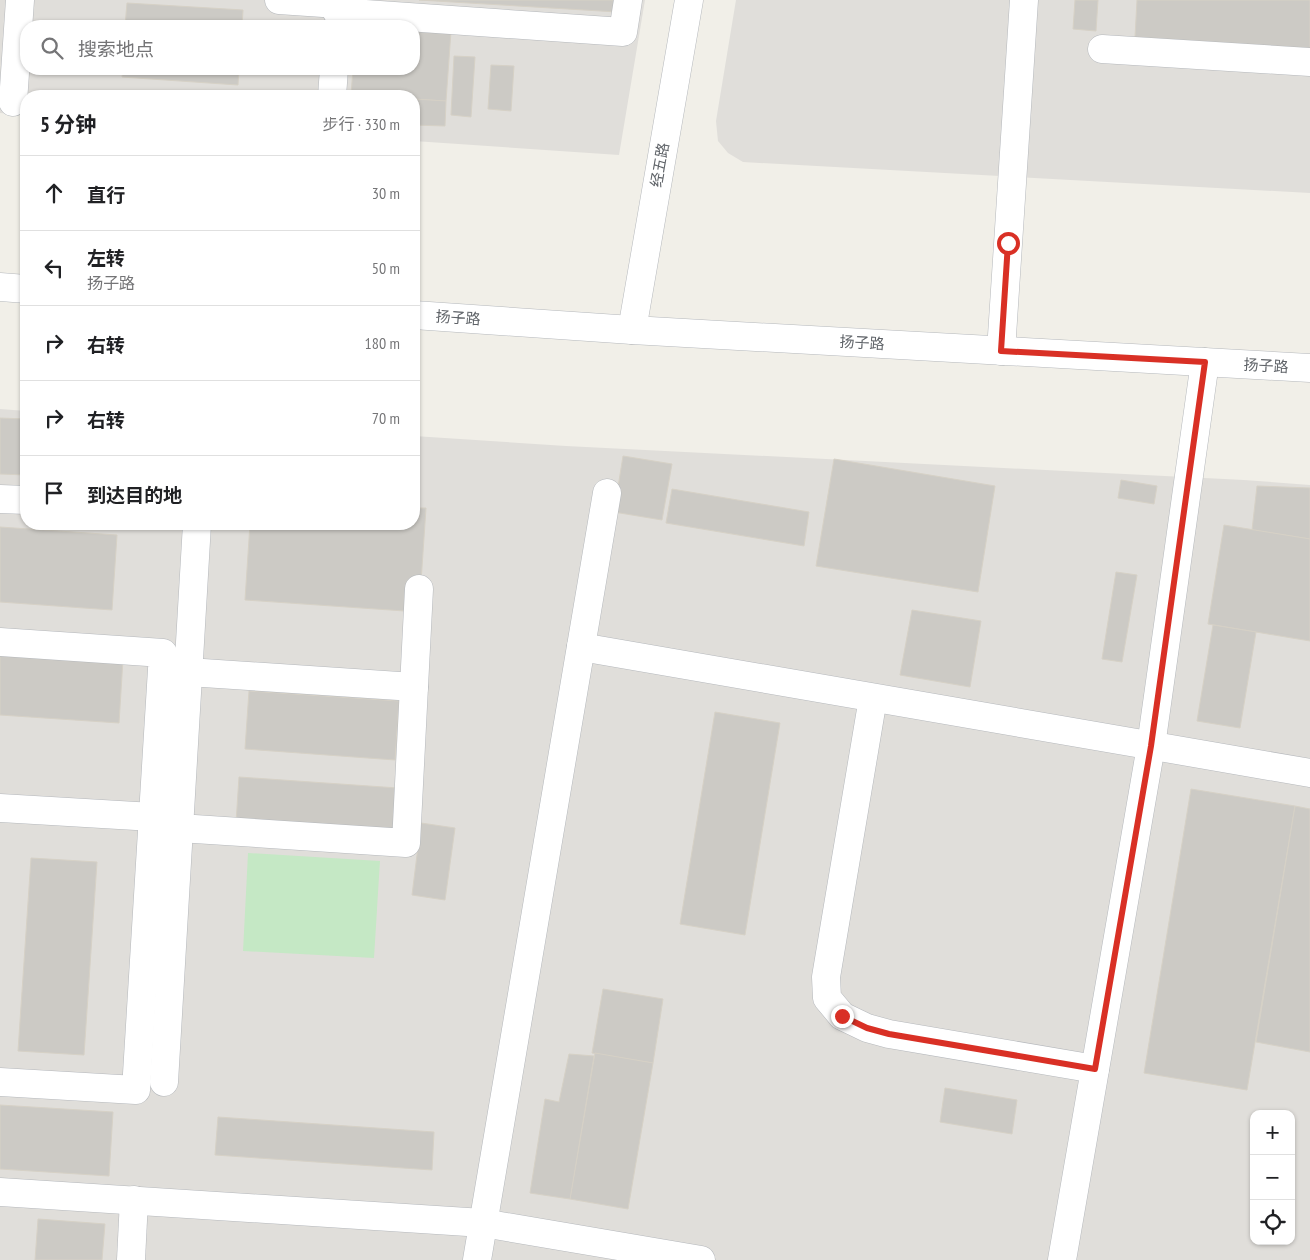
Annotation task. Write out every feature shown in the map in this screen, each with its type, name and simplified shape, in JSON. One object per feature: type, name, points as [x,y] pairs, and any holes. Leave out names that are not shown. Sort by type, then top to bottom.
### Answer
[{"type":"street","points":[[13,102],[20,0]]},
{"type":"street","points":[[279,0],[337,10],[623,32],[628,0]]},
{"type":"street","name":"经五路","points":[[632,330],[689,0]]},
{"type":"street","points":[[1001,351],[1024,0]]},
{"type":"street","points":[[1102,49],[1310,62]]},
{"type":"street","points":[[332,90],[334,75]]},
{"type":"street","points":[[0,287],[20,289]]},
{"type":"street","name":"扬子路","points":[[420,315],[632,330],[1310,368]]},
{"type":"street","points":[[1062,1260],[1151,746],[1205,362]]},
{"type":"street","points":[[477,1260],[607,493]]},
{"type":"street","points":[[0,499],[20,500]]},
{"type":"street","points":[[164,1082],[197,530]]},
{"type":"street","points":[[179,828],[406,843],[419,589]]},
{"type":"street","points":[[0,642],[164,653],[136,1090],[0,1082]]},
{"type":"street","points":[[581,647],[1310,774]]},
{"type":"street","points":[[188,672],[414,687]]},
{"type":"street","points":[[873,698],[826,977],[827,998],[842,1016],[867,1028],[889,1034],[1095,1069]]},
{"type":"street","points":[[0,808],[153,817]]},
{"type":"street","points":[[0,1192],[483,1223],[701,1260]]},
{"type":"street","points":[[131,1260],[134,1200]]},
{"type":"shaded area","points":[[0,0],[645,0],[619,155],[420,141],[420,90],[20,90],[20,115],[0,113]]},
{"type":"shaded area","points":[[736,0],[1310,0],[1310,193],[743,162],[728,153],[718,141],[716,121]]},
{"type":"shaded area","points":[[0,409],[20,411],[20,530],[420,530],[420,436],[566,446],[1244,480],[1310,485],[1310,1260],[0,1260]]},
{"type":"green space","points":[[248,853],[380,861],[374,958],[243,951]]},
{"type":"building","points":[[419,0],[617,0],[617,12]]},
{"type":"building","points":[[1075,0],[1098,0],[1096,31],[1073,29]]},
{"type":"building","points":[[1137,0],[1310,0],[1310,48],[1135,37]]},
{"type":"building","points":[[127,3],[243,10],[242,20],[126,20]]},
{"type":"building","points":[[420,29],[451,31],[446,101],[420,99],[420,90],[351,90],[353,75],[420,75]]},
{"type":"building","points":[[454,56],[475,57],[471,117],[451,115]]},
{"type":"building","points":[[491,65],[514,66],[511,111],[488,109]]},
{"type":"building","points":[[122,75],[239,75],[238,85],[122,77]]},
{"type":"building","points":[[420,99],[446,101],[445,126],[420,125]]},
{"type":"building","points":[[0,418],[20,419],[20,475],[0,474]]},
{"type":"building","points":[[623,456],[672,464],[662,520],[614,512]]},
{"type":"building","points":[[834,459],[995,486],[978,592],[816,566]]},
{"type":"building","points":[[1121,480],[1157,486],[1154,504],[1118,498]]},
{"type":"building","points":[[1257,486],[1310,488],[1310,539],[1252,530]]},
{"type":"building","points":[[672,489],[809,512],[804,546],[666,523]]},
{"type":"building","points":[[420,508],[426,508],[419,612],[245,600],[250,530],[420,530]]},
{"type":"building","points":[[1224,525],[1310,539],[1310,641],[1208,624]]},
{"type":"building","points":[[0,527],[20,528],[20,530],[117,535],[112,610],[0,602]]},
{"type":"building","points":[[1116,572],[1137,575],[1122,662],[1102,659]]},
{"type":"building","points":[[912,610],[981,621],[970,687],[900,675]]},
{"type":"building","points":[[1213,625],[1256,632],[1240,728],[1197,721]]},
{"type":"building","points":[[0,651],[123,659],[119,723],[0,715]]},
{"type":"building","points":[[249,691],[399,701],[395,760],[245,749]]},
{"type":"building","points":[[715,712],[780,723],[745,935],[680,924]]},
{"type":"building","points":[[239,777],[398,788],[395,834],[236,823]]},
{"type":"building","points":[[1191,789],[1295,806],[1247,1090],[1144,1073]]},
{"type":"building","points":[[1295,806],[1310,809],[1310,1052],[1256,1042]]},
{"type":"building","points":[[421,823],[455,828],[445,900],[412,895]]},
{"type":"building","points":[[31,858],[97,862],[84,1055],[18,1051]]},
{"type":"building","points":[[603,989],[663,999],[653,1063],[592,1053]]},
{"type":"building","points":[[595,1053],[653,1063],[628,1209],[570,1199]]},
{"type":"building","points":[[569,1054],[594,1056],[570,1199],[530,1193],[545,1099],[559,1102]]},
{"type":"building","points":[[945,1088],[1017,1100],[1012,1134],[940,1122]]},
{"type":"building","points":[[0,1105],[113,1112],[109,1176],[0,1169]]},
{"type":"building","points":[[218,1117],[434,1132],[432,1170],[215,1155]]},
{"type":"building","points":[[38,1219],[105,1224],[102,1260],[35,1260]]},
{"type":"route","points":[[842,1016],[867,1028],[889,1034],[1095,1069],[1151,746],[1205,362],[1001,351],[1008,243]]}]
